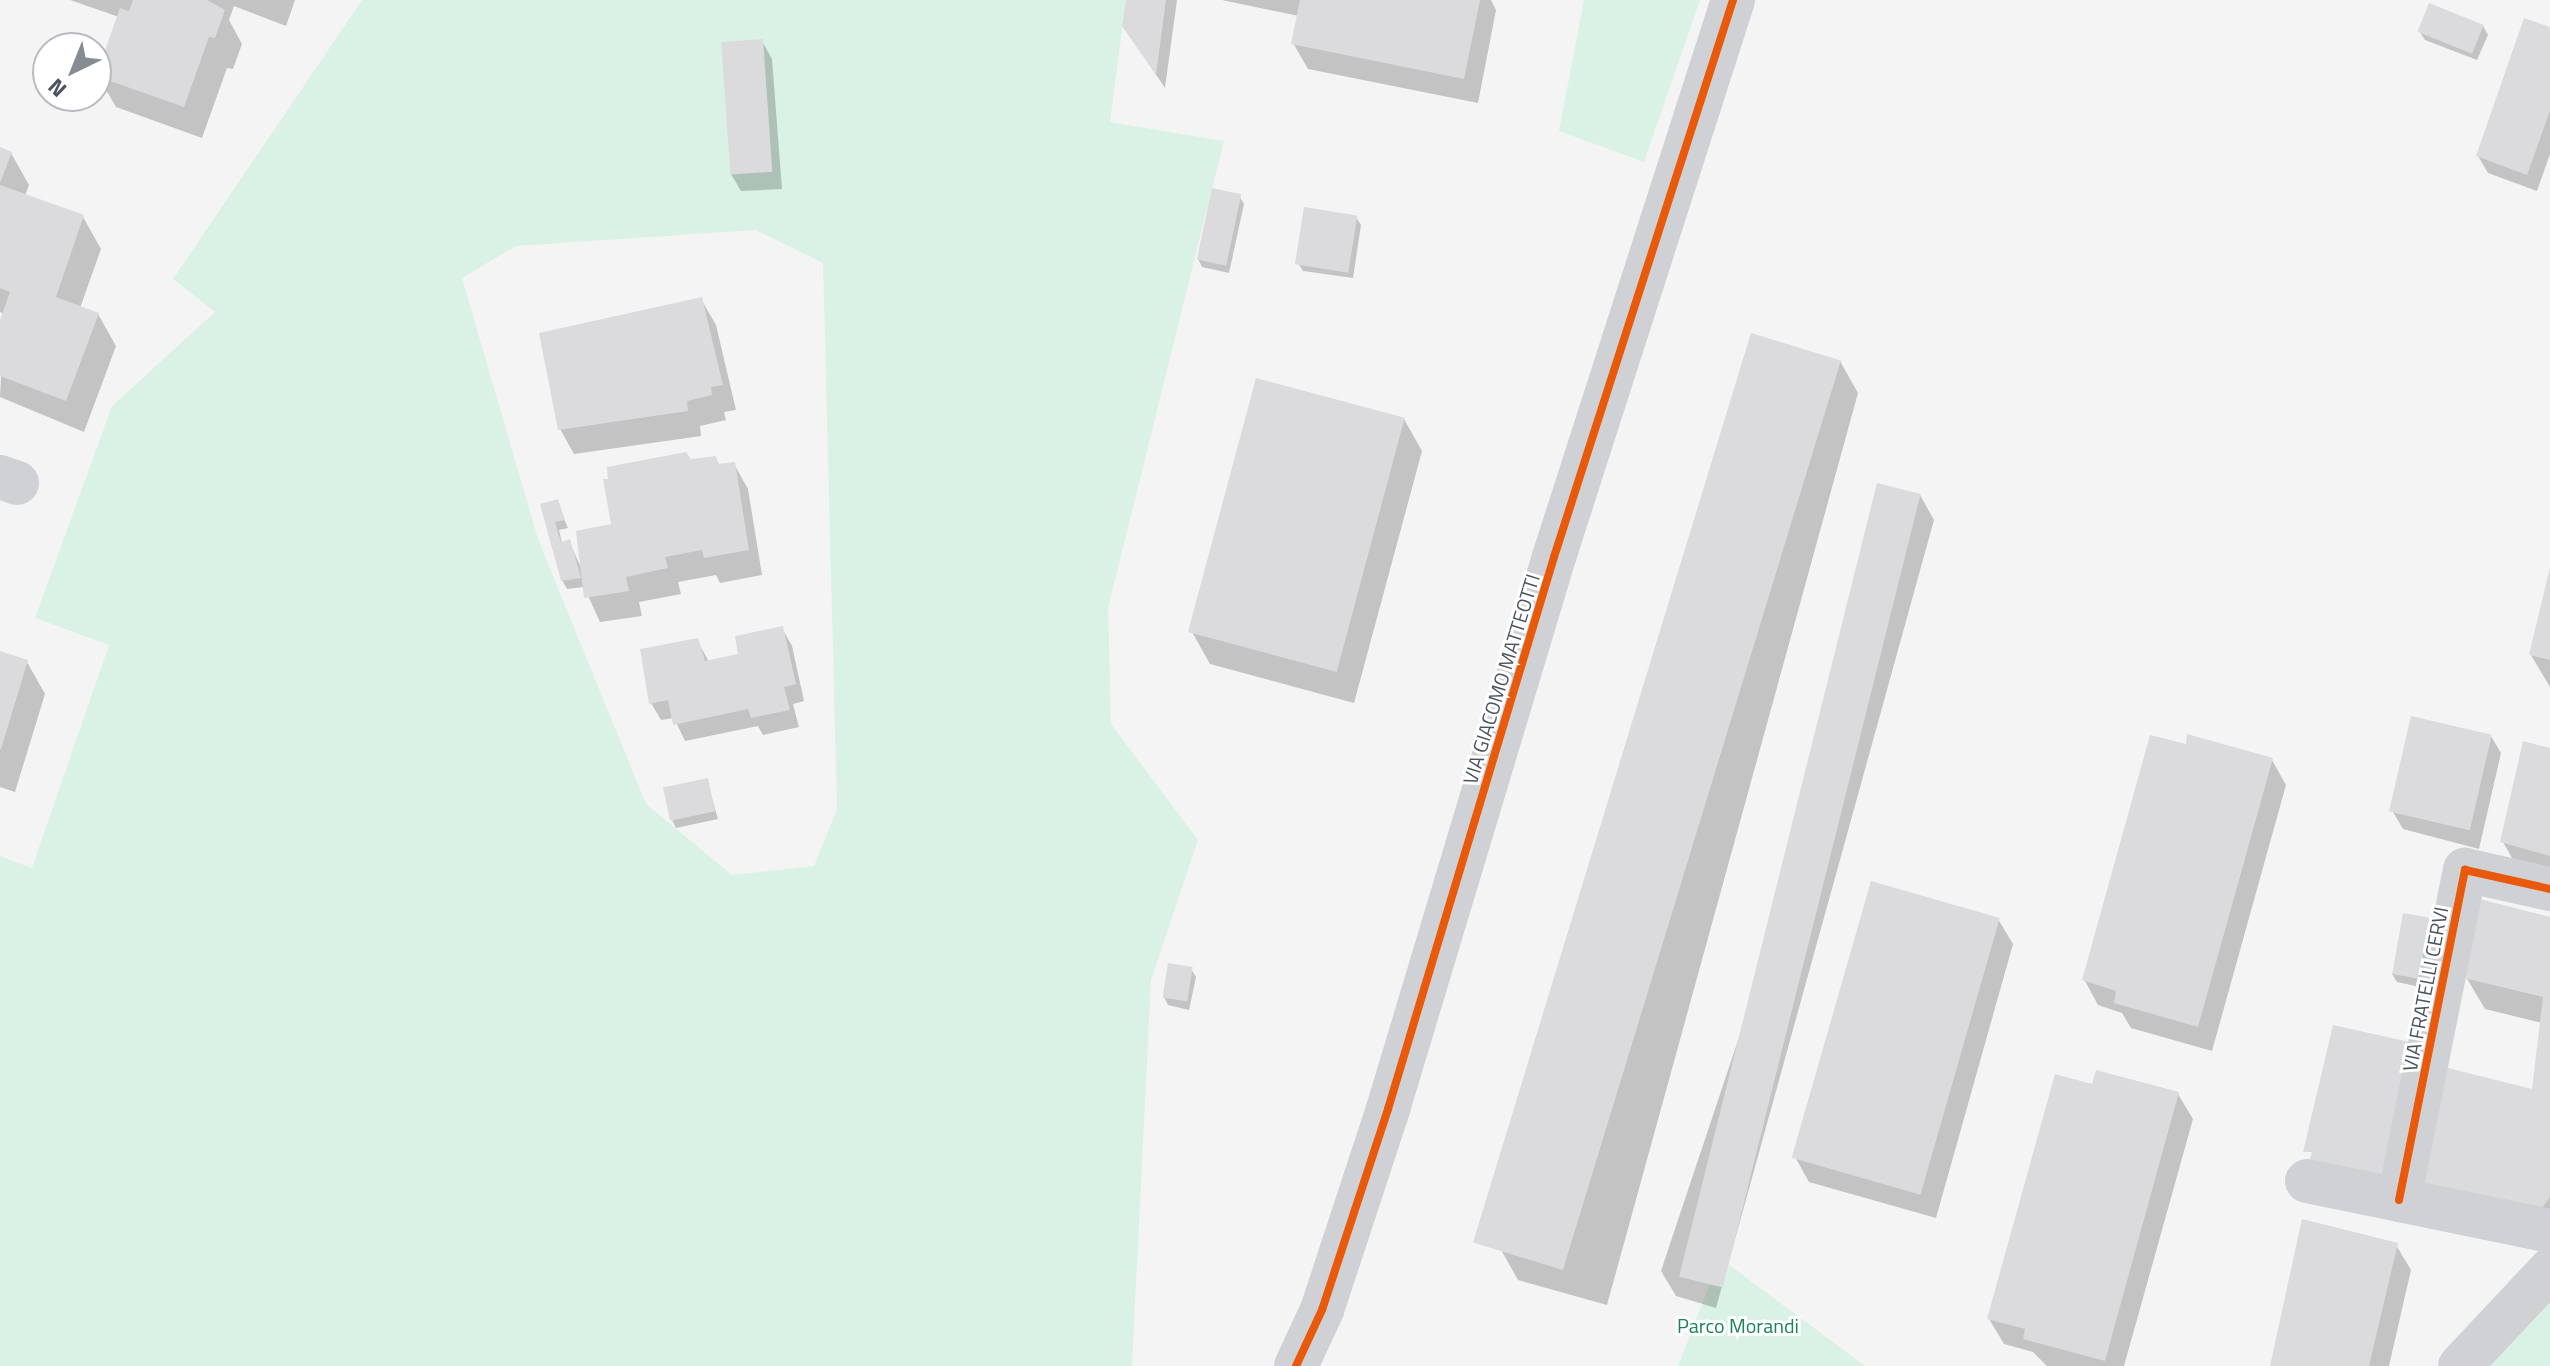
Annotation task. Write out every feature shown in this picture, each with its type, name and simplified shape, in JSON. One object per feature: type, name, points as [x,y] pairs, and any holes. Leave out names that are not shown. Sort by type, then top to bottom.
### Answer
[{"type":"street","name":"VIA GIACOMO MATTEOTTI","points":[[1296,1366],[1322,1310],[1384,1123],[1554,557],[1733,0]]},
{"type":"street","name":"VIA FRATELLI CERVI","points":[[2399,1200],[2465,870],[2550,889]]},
{"type":"street","points":[[2307,1181],[2550,1231]]},
{"type":"street","points":[[2460,1366],[2550,1270]]},
{"type":"green space","points":[[362,0],[1126,0],[1110,122],[1224,141],[1108,608],[1111,724],[1198,840],[1151,980],[1132,1366],[0,1366],[0,856],[32,868],[109,645],[35,618],[112,406],[215,312],[173,279]],"holes":[[[756,230],[823,263],[837,809],[814,866],[732,875],[646,804],[538,539],[462,278],[516,246]]]},
{"type":"green space","points":[[1584,0],[1700,0],[1644,162],[1559,131]]},
{"type":"green space","name":"Parco Morandi","points":[[1720,1258],[1865,1366],[1678,1366]]},
{"type":"green space","points":[[2550,1292],[2550,1366],[2483,1366]]},
{"type":"building","points":[[133,0],[207,0],[225,10],[215,38],[209,37],[184,107],[112,82],[112,32],[120,8],[129,11]]},
{"type":"building","points":[[1126,0],[1166,0],[1156,75],[1122,26]]},
{"type":"building","points":[[1300,0],[1480,0],[1464,79],[1291,44]]},
{"type":"building","points":[[2429,3],[2484,25],[2472,54],[2417,32]]},
{"type":"building","points":[[2524,18],[2550,27],[2550,111],[2527,175],[2476,156]]},
{"type":"building","points":[[763,39],[772,172],[730,175],[721,42]]},
{"type":"building","points":[[0,147],[12,152],[0,183]]},
{"type":"building","points":[[0,185],[84,215],[56,297],[99,313],[66,401],[0,376],[0,320],[10,292],[0,288]]},
{"type":"building","points":[[1212,188],[1241,194],[1226,266],[1197,259]]},
{"type":"building","points":[[1304,207],[1357,215],[1348,273],[1295,264]]},
{"type":"building","points":[[702,297],[723,385],[711,387],[712,395],[687,401],[688,411],[558,430],[539,333]]},
{"type":"building","points":[[1751,333],[1841,360],[1563,1270],[1473,1242]]},
{"type":"building","points":[[1256,378],[1405,418],[1337,672],[1188,632]]},
{"type":"building","points":[[686,452],[691,459],[716,456],[718,464],[735,462],[749,550],[704,558],[702,550],[665,557],[668,568],[626,577],[629,591],[584,598],[576,531],[611,524],[603,479],[608,479],[607,467]]},
{"type":"building","points":[[1877,483],[1921,494],[1723,1288],[1679,1277]]},
{"type":"building","points":[[558,499],[565,520],[555,522],[561,542],[570,539],[581,578],[561,581],[540,504]]},
{"type":"building","points":[[2550,567],[2550,660],[2529,655]]},
{"type":"building","points":[[783,626],[796,684],[784,687],[790,710],[751,718],[748,709],[673,725],[668,700],[649,704],[640,649],[698,638],[705,661],[738,654],[735,636]]},
{"type":"building","points":[[0,651],[28,660],[1,749],[0,749]]},
{"type":"building","points":[[2411,716],[2492,735],[2470,830],[2389,811]]},
{"type":"building","points":[[2187,734],[2273,758],[2198,1027],[2114,1003],[2116,991],[2082,980],[2150,735],[2186,744]]},
{"type":"building","points":[[2523,741],[2550,748],[2550,856],[2500,842]]},
{"type":"building","points":[[708,778],[715,811],[670,821],[663,788]]},
{"type":"building","points":[[1871,881],[2000,918],[1920,1195],[1792,1158]]},
{"type":"building","points":[[2480,899],[2550,917],[2550,1197],[2540,1211],[2415,1182],[2444,1067],[2532,1089],[2543,997],[2464,978]]},
{"type":"building","points":[[2403,913],[2430,918],[2419,979],[2392,974]]},
{"type":"building","points":[[1168,963],[1193,967],[1187,1001],[1163,998]]},
{"type":"building","points":[[2333,1025],[2414,1043],[2381,1180],[2309,1163],[2312,1152],[2303,1152]]},
{"type":"building","points":[[2096,1070],[2179,1092],[2105,1361],[2023,1339],[2025,1329],[1987,1319],[2055,1074],[2092,1084]]},
{"type":"building","points":[[2302,1219],[2398,1243],[2369,1366],[2270,1366]]},
{"type":"cycle path","points":[[1296,1366],[1322,1310],[1388,1109],[1554,557],[1733,0]]},
{"type":"cycle path","points":[[2399,1200],[2465,870],[2550,889]]}]
